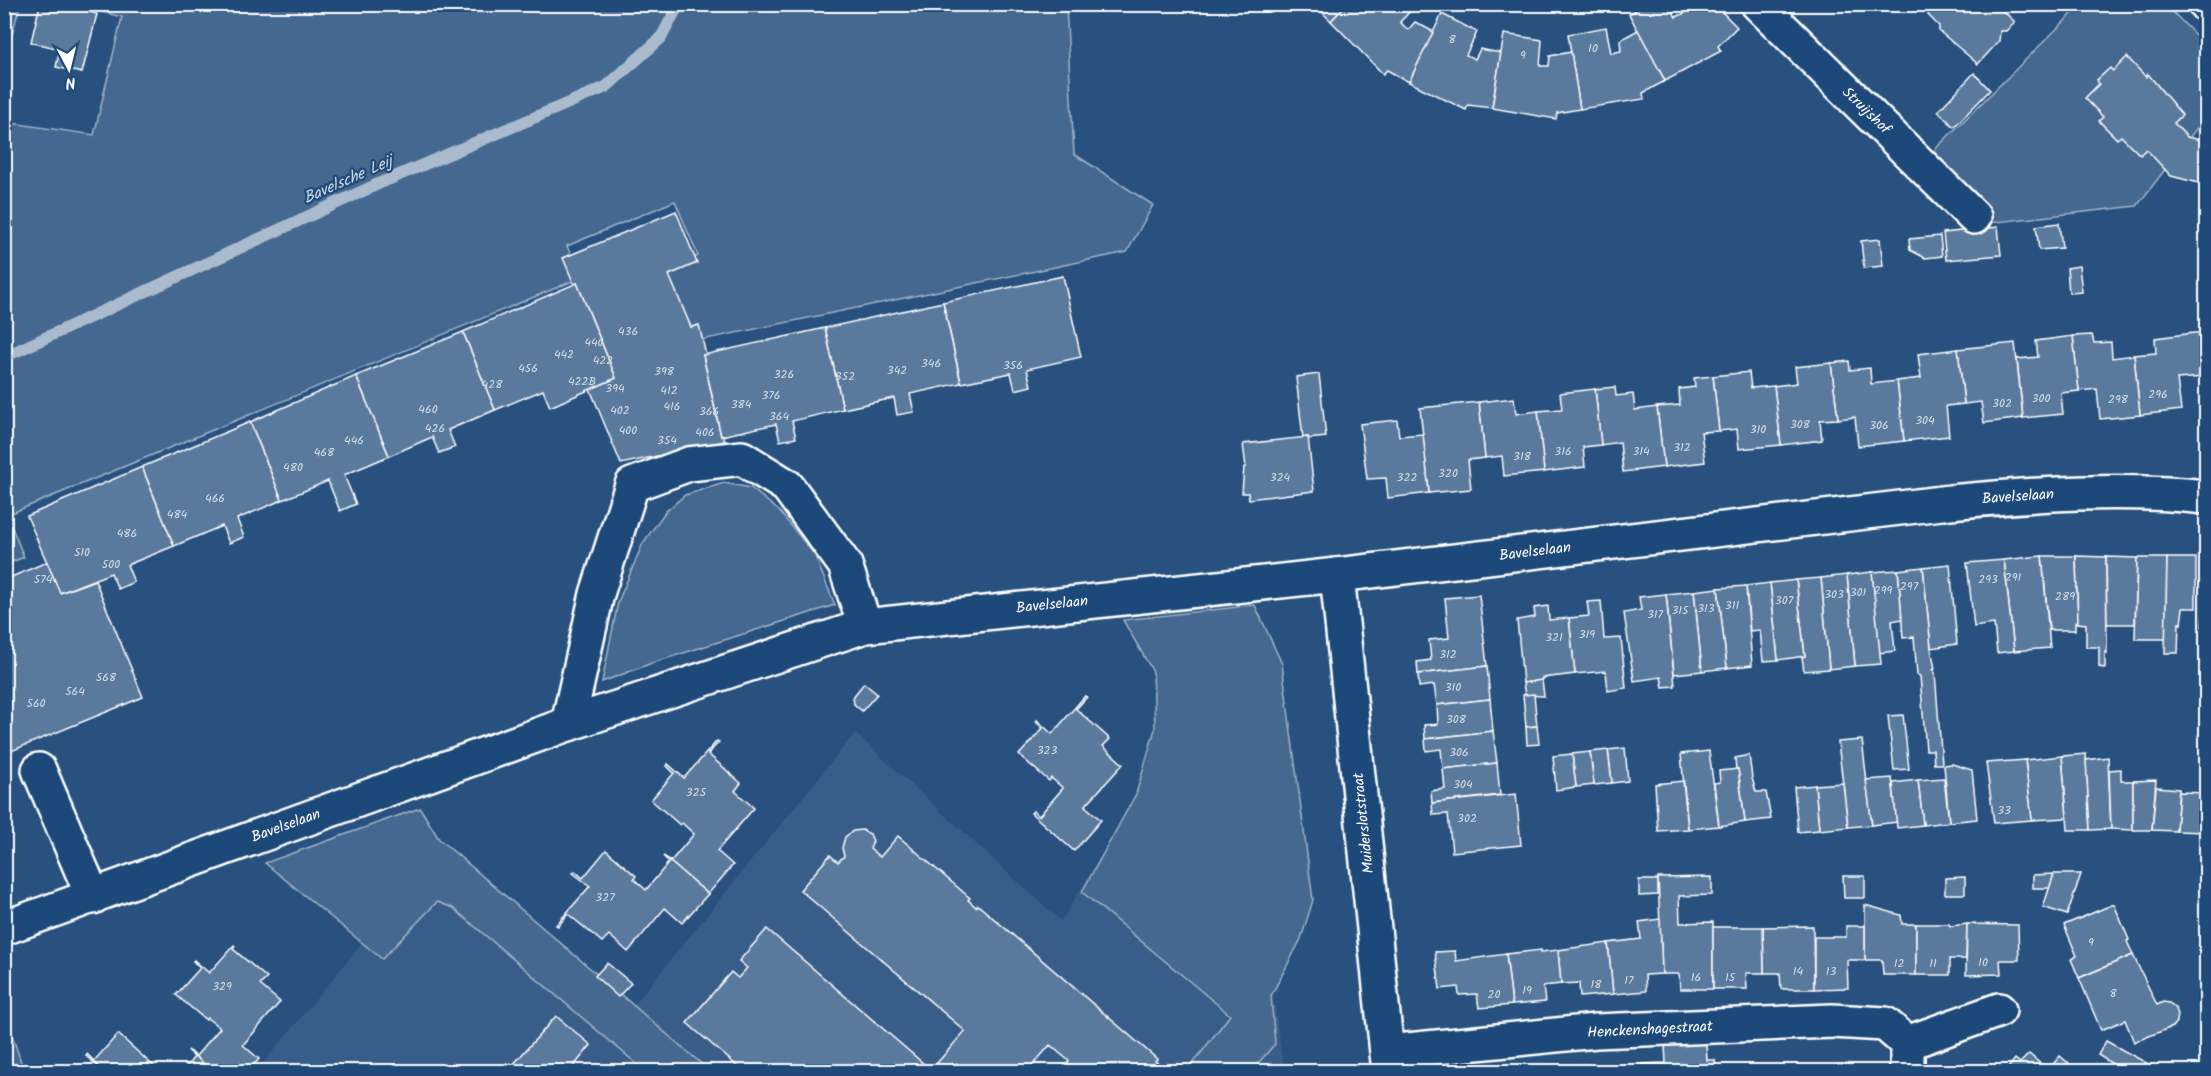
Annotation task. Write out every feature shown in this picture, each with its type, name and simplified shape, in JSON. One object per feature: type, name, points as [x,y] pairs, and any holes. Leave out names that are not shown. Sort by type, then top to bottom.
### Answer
[{"type":"street","name":"Struijshof","points":[[1758,4],[1974,217]]},
{"type":"street","points":[[568,724],[597,594],[632,485],[689,464],[742,458],[787,486],[845,565],[864,626]]},
{"type":"street","name":"Bavelselaan","points":[[4,928],[568,724],[864,626],[1337,575],[1950,502],[2046,494],[2164,492],[2206,497]]},
{"type":"street","name":"Muiderslotstraat","points":[[1337,575],[1388,1062]]},
{"type":"street","points":[[39,770],[93,897]]},
{"type":"street","name":"Henckenshagestraat","points":[[1388,1062],[1596,1032],[1832,1021],[1886,1024],[1907,1057],[1999,1010]]},
{"type":"shaded area","points":[[5,4],[20,5],[4,61]]},
{"type":"shaded area","points":[[73,5],[1066,5],[1074,154],[1153,205],[1127,252],[692,342],[663,271],[698,256],[675,201],[567,246],[580,278],[7,515],[24,557],[5,565],[5,122],[94,135],[122,17]]},
{"type":"shaded area","points":[[2081,5],[2166,5],[2206,46],[2206,116],[2137,206],[1988,223],[1924,160]]},
{"type":"shaded area","points":[[724,483],[751,488],[779,511],[814,554],[835,605],[652,663],[602,682],[618,602],[643,543],[665,512],[685,495]]},
{"type":"shaded area","points":[[1255,605],[1282,664],[1313,900],[1301,939],[1271,996],[1275,1044],[1251,1071],[1187,1071],[1230,1015],[1082,892],[1136,794],[1155,729],[1153,672],[1123,620]]},
{"type":"shaded area","points":[[1224,655],[1284,1071],[256,1072],[436,853],[624,1017],[855,733],[1061,921]]},
{"type":"shaded area","points":[[420,808],[439,839],[710,1071],[645,1071],[453,908],[437,902],[382,959],[265,863]]},
{"type":"shaded area","points":[[5,1014],[24,1071],[5,1071]]},
{"type":"shaded area","points":[[1584,1064],[1585,1071],[1522,1071]]},
{"type":"building","points":[[40,4],[71,4],[71,7],[97,14],[82,73],[56,67],[60,49],[31,42]]},
{"type":"building","points":[[1314,4],[1347,4],[1331,21]]},
{"type":"building","points":[[1347,4],[1417,4],[1400,22],[1408,30],[1415,22],[1434,32],[1409,82],[1387,70],[1383,74],[1331,21]]},
{"type":"building","points":[[1646,4],[1669,4],[1676,17],[1685,13],[1681,4],[1714,4],[1737,27],[1718,46],[1721,51],[1665,81],[1629,14]]},
{"type":"building","points":[[1933,4],[2000,4],[1998,6],[2015,22],[2006,31],[2000,31],[1999,41],[1978,64],[1939,31],[1939,26],[1928,15],[1928,10]]},
{"type":"building","points":[[1442,14],[1477,32],[1466,55],[1475,59],[1480,49],[1501,53],[1492,108],[1468,105],[1466,110],[1409,82]]},
{"type":"building","points":[[1606,27],[1611,53],[1621,51],[1620,40],[1638,30],[1665,81],[1643,93],[1644,99],[1580,109],[1568,34]]},
{"type":"building","points":[[1504,34],[1542,40],[1540,66],[1549,66],[1550,56],[1571,52],[1580,109],[1557,113],[1556,119],[1492,108]]},
{"type":"building","points":[[2127,57],[2146,77],[2148,74],[2182,115],[2174,123],[2187,137],[2206,141],[2206,167],[2203,184],[2171,176],[2146,149],[2140,155],[2121,136],[2117,139],[2099,121],[2103,117],[2085,98],[2099,84],[2097,80],[2110,68],[2113,71]]},
{"type":"building","points":[[1974,73],[1990,90],[1954,127],[1938,111]]},
{"type":"building","points":[[676,211],[697,263],[669,275],[691,327],[699,325],[706,355],[703,355],[721,436],[725,441],[621,464],[590,389],[616,378],[577,283],[574,284],[563,258]]},
{"type":"building","points":[[2059,223],[2062,248],[2039,250],[2036,226]]},
{"type":"building","points":[[1998,227],[2001,255],[1946,260],[1943,233]]},
{"type":"building","points":[[1940,236],[1942,256],[1925,258],[1910,250],[1909,239]]},
{"type":"building","points":[[1880,239],[1883,266],[1864,268],[1861,241]]},
{"type":"building","points":[[2079,266],[2082,292],[2069,293],[2067,268]]},
{"type":"building","points":[[1063,276],[1081,357],[1027,369],[1031,386],[1015,390],[1011,373],[961,383],[943,302]]},
{"type":"building","points":[[577,283],[616,378],[550,407],[543,390],[495,410],[463,332]]},
{"type":"building","points":[[943,302],[961,383],[910,394],[914,412],[897,415],[894,398],[843,409],[825,328]]},
{"type":"building","points":[[825,328],[843,409],[792,421],[796,438],[780,441],[776,424],[721,436],[703,355]]},
{"type":"building","points":[[463,332],[495,410],[448,430],[455,447],[439,453],[432,437],[389,456],[356,376]]},
{"type":"building","points":[[2206,333],[2204,377],[2177,379],[2181,410],[2140,415],[2134,355],[2156,353],[2155,338]]},
{"type":"building","points":[[2092,335],[2094,343],[2111,342],[2112,358],[2134,355],[2140,415],[2100,419],[2097,389],[2079,391],[2073,336]]},
{"type":"building","points":[[2073,336],[2079,391],[2061,393],[2063,414],[2023,418],[2017,359],[2038,357],[2036,341]]},
{"type":"building","points":[[2015,343],[2023,418],[1984,423],[1981,402],[1964,404],[1958,349]]},
{"type":"building","points":[[1958,349],[1964,404],[1946,406],[1949,436],[1904,441],[1897,381],[1921,378],[1918,354]]},
{"type":"building","points":[[1849,361],[1850,370],[1870,368],[1871,384],[1897,381],[1904,441],[1858,446],[1855,417],[1838,419],[1831,363]]},
{"type":"building","points":[[1831,363],[1838,419],[1820,420],[1822,440],[1781,445],[1774,386],[1797,383],[1795,367]]},
{"type":"building","points":[[1749,372],[1751,388],[1774,386],[1781,445],[1739,449],[1737,429],[1719,431],[1713,376]]},
{"type":"building","points":[[1319,374],[1326,437],[1303,438],[1296,377]]},
{"type":"building","points":[[356,376],[389,456],[344,475],[356,504],[340,511],[328,481],[282,500],[250,422]]},
{"type":"building","points":[[1713,376],[1719,431],[1701,432],[1705,462],[1664,467],[1657,407],[1680,405],[1679,389],[1695,387],[1694,378]]},
{"type":"building","points":[[1615,387],[1616,396],[1633,394],[1635,410],[1657,407],[1664,467],[1623,472],[1620,442],[1601,445],[1595,389]]},
{"type":"building","points":[[1595,389],[1601,445],[1583,447],[1585,467],[1544,472],[1538,411],[1562,409],[1560,393]]},
{"type":"building","points":[[1514,398],[1516,414],[1538,411],[1544,472],[1504,476],[1502,456],[1485,458],[1479,402]]},
{"type":"building","points":[[1479,402],[1485,458],[1468,460],[1471,489],[1429,493],[1420,408]]},
{"type":"building","points":[[1397,420],[1399,436],[1423,434],[1429,493],[1388,498],[1386,478],[1367,479],[1360,424]]},
{"type":"building","points":[[250,422],[282,500],[237,519],[244,537],[229,543],[222,526],[174,546],[142,467]]},
{"type":"building","points":[[1308,437],[1314,491],[1249,499],[1248,493],[1242,493],[1244,467],[1246,467],[1243,444]]},
{"type":"building","points":[[142,467],[174,546],[127,565],[134,582],[118,589],[111,573],[60,593],[27,516]]},
{"type":"building","points":[[2042,556],[2076,556],[2078,623],[2075,622],[2075,630],[2049,630]]},
{"type":"building","points":[[2042,556],[2050,648],[2014,651],[2004,560]]},
{"type":"building","points":[[2076,556],[2106,557],[2107,653],[2105,652],[2105,668],[2099,667],[2099,647],[2086,647],[2086,624],[2078,623]]},
{"type":"building","points":[[2106,557],[2137,558],[2135,624],[2107,624]]},
{"type":"building","points":[[2137,558],[2167,558],[2166,639],[2135,639]]},
{"type":"building","points":[[2167,558],[2196,558],[2196,608],[2183,608],[2181,624],[2179,623],[2178,653],[2165,653]]},
{"type":"building","points":[[2004,560],[2014,651],[1997,653],[1994,624],[1974,627],[1967,563]]},
{"type":"building","points":[[47,562],[60,593],[95,580],[143,697],[4,754],[4,580]]},
{"type":"building","points":[[1950,564],[1957,644],[1931,648],[1923,567]]},
{"type":"building","points":[[1923,567],[1935,669],[1933,670],[1942,764],[1934,764],[1933,750],[1926,750],[1920,676],[1917,675],[1914,637],[1903,638],[1898,570]]},
{"type":"building","points":[[1898,570],[1902,619],[1892,621],[1895,651],[1879,653],[1872,572]]},
{"type":"building","points":[[1872,572],[1881,664],[1855,666],[1847,575]]},
{"type":"building","points":[[1847,575],[1855,666],[1829,669],[1821,578]]},
{"type":"building","points":[[1821,578],[1829,669],[1804,671],[1802,657],[1805,656],[1796,580]]},
{"type":"building","points":[[1796,580],[1805,656],[1778,660],[1770,583]]},
{"type":"building","points":[[1770,583],[1778,660],[1763,661],[1760,630],[1750,631],[1746,586]]},
{"type":"building","points":[[1746,586],[1752,665],[1727,668],[1718,588]]},
{"type":"building","points":[[1718,588],[1727,668],[1702,671],[1694,591]]},
{"type":"building","points":[[2206,590],[2206,629],[2202,628]]},
{"type":"building","points":[[1694,591],[1702,671],[1674,674],[1666,594]]},
{"type":"building","points":[[1666,594],[1675,686],[1663,687],[1661,677],[1634,681],[1624,613],[1641,610],[1639,597]]},
{"type":"building","points":[[1479,595],[1487,666],[1418,674],[1417,662],[1431,660],[1429,640],[1449,638],[1445,598]]},
{"type":"building","points":[[1601,601],[1604,639],[1621,638],[1626,688],[1608,691],[1606,671],[1575,674],[1569,618],[1589,616],[1587,602]]},
{"type":"building","points":[[1548,606],[1549,620],[1569,618],[1575,674],[1523,683],[1517,620],[1535,617],[1534,608]]},
{"type":"building","points":[[1487,666],[1490,699],[1437,705],[1434,685],[1419,687],[1418,674]]},
{"type":"building","points":[[1542,680],[1544,696],[1525,695],[1523,683]]},
{"type":"building","points":[[864,683],[877,694],[862,711],[854,704],[853,697]]},
{"type":"building","points":[[1534,694],[1537,726],[1526,727],[1523,695]]},
{"type":"building","points":[[1085,696],[1087,697],[1076,709],[1110,739],[1103,746],[1123,764],[1085,806],[1101,820],[1074,851],[1031,813],[1033,811],[1039,816],[1063,788],[1051,778],[1049,781],[1019,755],[1043,728],[1036,722],[1037,720],[1052,734]]},
{"type":"building","points":[[1490,699],[1493,731],[1425,739],[1424,725],[1438,724],[1437,705]]},
{"type":"building","points":[[1903,715],[1909,769],[1894,770],[1888,716]]},
{"type":"building","points":[[1537,726],[1539,744],[1527,745],[1526,727]]},
{"type":"building","points":[[1493,731],[1497,763],[1443,769],[1441,749],[1426,751],[1425,739]]},
{"type":"building","points":[[1862,740],[1872,825],[1848,827],[1838,742]]},
{"type":"building","points":[[717,741],[719,742],[708,754],[741,783],[735,791],[754,808],[717,851],[733,865],[708,894],[663,856],[671,861],[694,834],[651,800],[674,773],[667,766],[668,764],[684,778]]},
{"type":"building","points":[[1625,748],[1628,781],[1612,783],[1608,750]]},
{"type":"building","points":[[1608,750],[1612,783],[1594,785],[1590,752]]},
{"type":"building","points":[[1709,751],[1719,826],[1688,829],[1681,754]]},
{"type":"building","points":[[1590,752],[1594,785],[1576,787],[1572,754]]},
{"type":"building","points":[[1572,754],[1576,787],[1556,790],[1553,756]]},
{"type":"building","points":[[2086,754],[2090,830],[2068,830],[2062,756]]},
{"type":"building","points":[[1749,755],[1756,792],[1766,792],[1771,819],[1745,822],[1735,758]]},
{"type":"building","points":[[2062,756],[2067,818],[2032,820],[2025,760]]},
{"type":"building","points":[[2108,757],[2111,829],[2090,830],[2086,760]]},
{"type":"building","points":[[2025,760],[2032,820],[1994,823],[1986,763]]},
{"type":"building","points":[[1497,763],[1500,795],[1432,803],[1431,791],[1445,789],[1443,769]]},
{"type":"building","points":[[1952,764],[1972,770],[1977,819],[1949,822],[1944,765]]},
{"type":"building","points":[[1738,769],[1745,822],[1719,826],[1714,783],[1720,782],[1719,771]]},
{"type":"building","points":[[2121,769],[2121,781],[2133,781],[2133,830],[2111,829],[2109,770]]},
{"type":"building","points":[[1892,778],[1897,822],[1872,825],[1866,780]]},
{"type":"building","points":[[1944,778],[1949,822],[1923,825],[1918,780]]},
{"type":"building","points":[[1918,780],[1923,825],[1897,828],[1893,783]]},
{"type":"building","points":[[2156,780],[2152,830],[2133,830],[2133,781]]},
{"type":"building","points":[[1683,781],[1688,829],[1658,831],[1655,784]]},
{"type":"building","points":[[1843,783],[1848,827],[1819,830],[1815,785]]},
{"type":"building","points":[[1815,785],[1819,830],[1798,832],[1794,787]]},
{"type":"building","points":[[2156,787],[2179,789],[2176,831],[2152,830]]},
{"type":"building","points":[[2179,792],[2206,793],[2206,832],[2176,831]]},
{"type":"building","points":[[1516,794],[1521,845],[1452,852],[1448,814],[1433,815],[1432,803]]},
{"type":"building","points":[[862,830],[870,834],[873,841],[870,849],[880,857],[898,836],[970,898],[968,900],[976,907],[978,905],[1157,1059],[1155,1061],[1172,1072],[1060,1072],[1069,1061],[1050,1045],[1027,1072],[744,1072],[687,1023],[731,972],[738,978],[747,968],[739,961],[767,929],[931,1070],[965,1031],[800,890],[830,855],[838,862],[844,856],[842,848],[845,837],[853,831]]},
{"type":"building","points":[[606,850],[636,876],[634,879],[646,890],[669,862],[663,856],[708,894],[682,923],[665,908],[628,952],[609,935],[602,942],[568,914],[558,926],[556,925],[590,886],[573,873],[575,871],[583,878]]},
{"type":"building","points":[[2054,874],[2050,888],[2033,888],[2033,875]]},
{"type":"building","points":[[2054,874],[2081,874],[2067,915],[2043,907]]},
{"type":"building","points":[[1843,876],[1865,876],[1865,898],[1844,898]]},
{"type":"building","points":[[1712,877],[1712,895],[1679,896],[1680,923],[1713,922],[1713,989],[1680,989],[1679,974],[1662,974],[1658,878]]},
{"type":"building","points":[[1965,877],[1965,894],[1945,894],[1945,878]]},
{"type":"building","points":[[1639,880],[1658,880],[1658,895],[1639,896]]},
{"type":"building","points":[[2114,904],[2133,955],[2079,978],[2071,959],[2077,956],[2064,925]]},
{"type":"building","points":[[1865,905],[1901,915],[1902,924],[1916,924],[1916,975],[1883,975],[1882,960],[1865,960]]},
{"type":"building","points":[[1660,919],[1662,974],[1645,975],[1646,991],[1613,994],[1608,943],[1641,939],[1639,922]]},
{"type":"building","points":[[1916,924],[1949,924],[1950,926],[1967,924],[1966,959],[1950,959],[1950,975],[1916,975]]},
{"type":"building","points":[[1967,924],[2018,925],[2019,960],[2000,960],[2001,974],[1966,975]]},
{"type":"building","points":[[1813,926],[1814,989],[1781,989],[1780,973],[1764,973],[1763,927]]},
{"type":"building","points":[[1846,926],[1865,926],[1865,960],[1847,960],[1848,988],[1814,989],[1814,937],[1846,937]]},
{"type":"building","points":[[1713,927],[1763,927],[1764,973],[1746,973],[1747,989],[1713,989]]},
{"type":"building","points":[[1608,943],[1613,994],[1580,997],[1579,983],[1561,984],[1558,950]]},
{"type":"building","points":[[234,945],[233,949],[267,978],[260,985],[280,1002],[243,1045],[259,1059],[247,1072],[213,1072],[188,1050],[196,1056],[220,1028],[207,1018],[206,1020],[176,995],[200,968],[194,960],[209,973]]},
{"type":"building","points":[[1541,950],[1541,952],[1558,950],[1561,984],[1543,986],[1545,1002],[1512,1005],[1506,954]]},
{"type":"building","points":[[1455,951],[1456,961],[1506,954],[1512,1005],[1479,1008],[1477,994],[1459,995],[1458,987],[1440,989],[1435,952]]},
{"type":"building","points":[[2133,955],[2157,1005],[2163,1002],[2169,1003],[2175,1007],[2178,1014],[2177,1021],[2172,1027],[2134,1042],[2125,1020],[2101,1030],[2079,978]]},
{"type":"building","points":[[607,963],[631,983],[618,997],[595,976]]},
{"type":"building","points":[[556,1016],[591,1045],[569,1072],[519,1072],[512,1066]]},
{"type":"building","points":[[118,1034],[160,1072],[99,1072],[101,1069],[86,1056],[87,1054],[94,1061]]},
{"type":"building","points":[[2106,1041],[2154,1067],[2152,1072],[2122,1070],[2098,1055]]},
{"type":"building","points":[[1706,1043],[1707,1060],[1715,1060],[1716,1072],[1642,1072],[1642,1064],[1666,1063],[1665,1045]]},
{"type":"building","points":[[188,1050],[213,1072],[182,1072],[194,1057]]},
{"type":"building","points":[[2029,1054],[2048,1070],[2060,1056],[2079,1072],[2005,1072],[2015,1059],[2020,1063]]},
{"type":"waterway","name":"Bavelsche Leij","points":[[4,357],[378,184],[606,87],[661,38],[679,4]]}]
